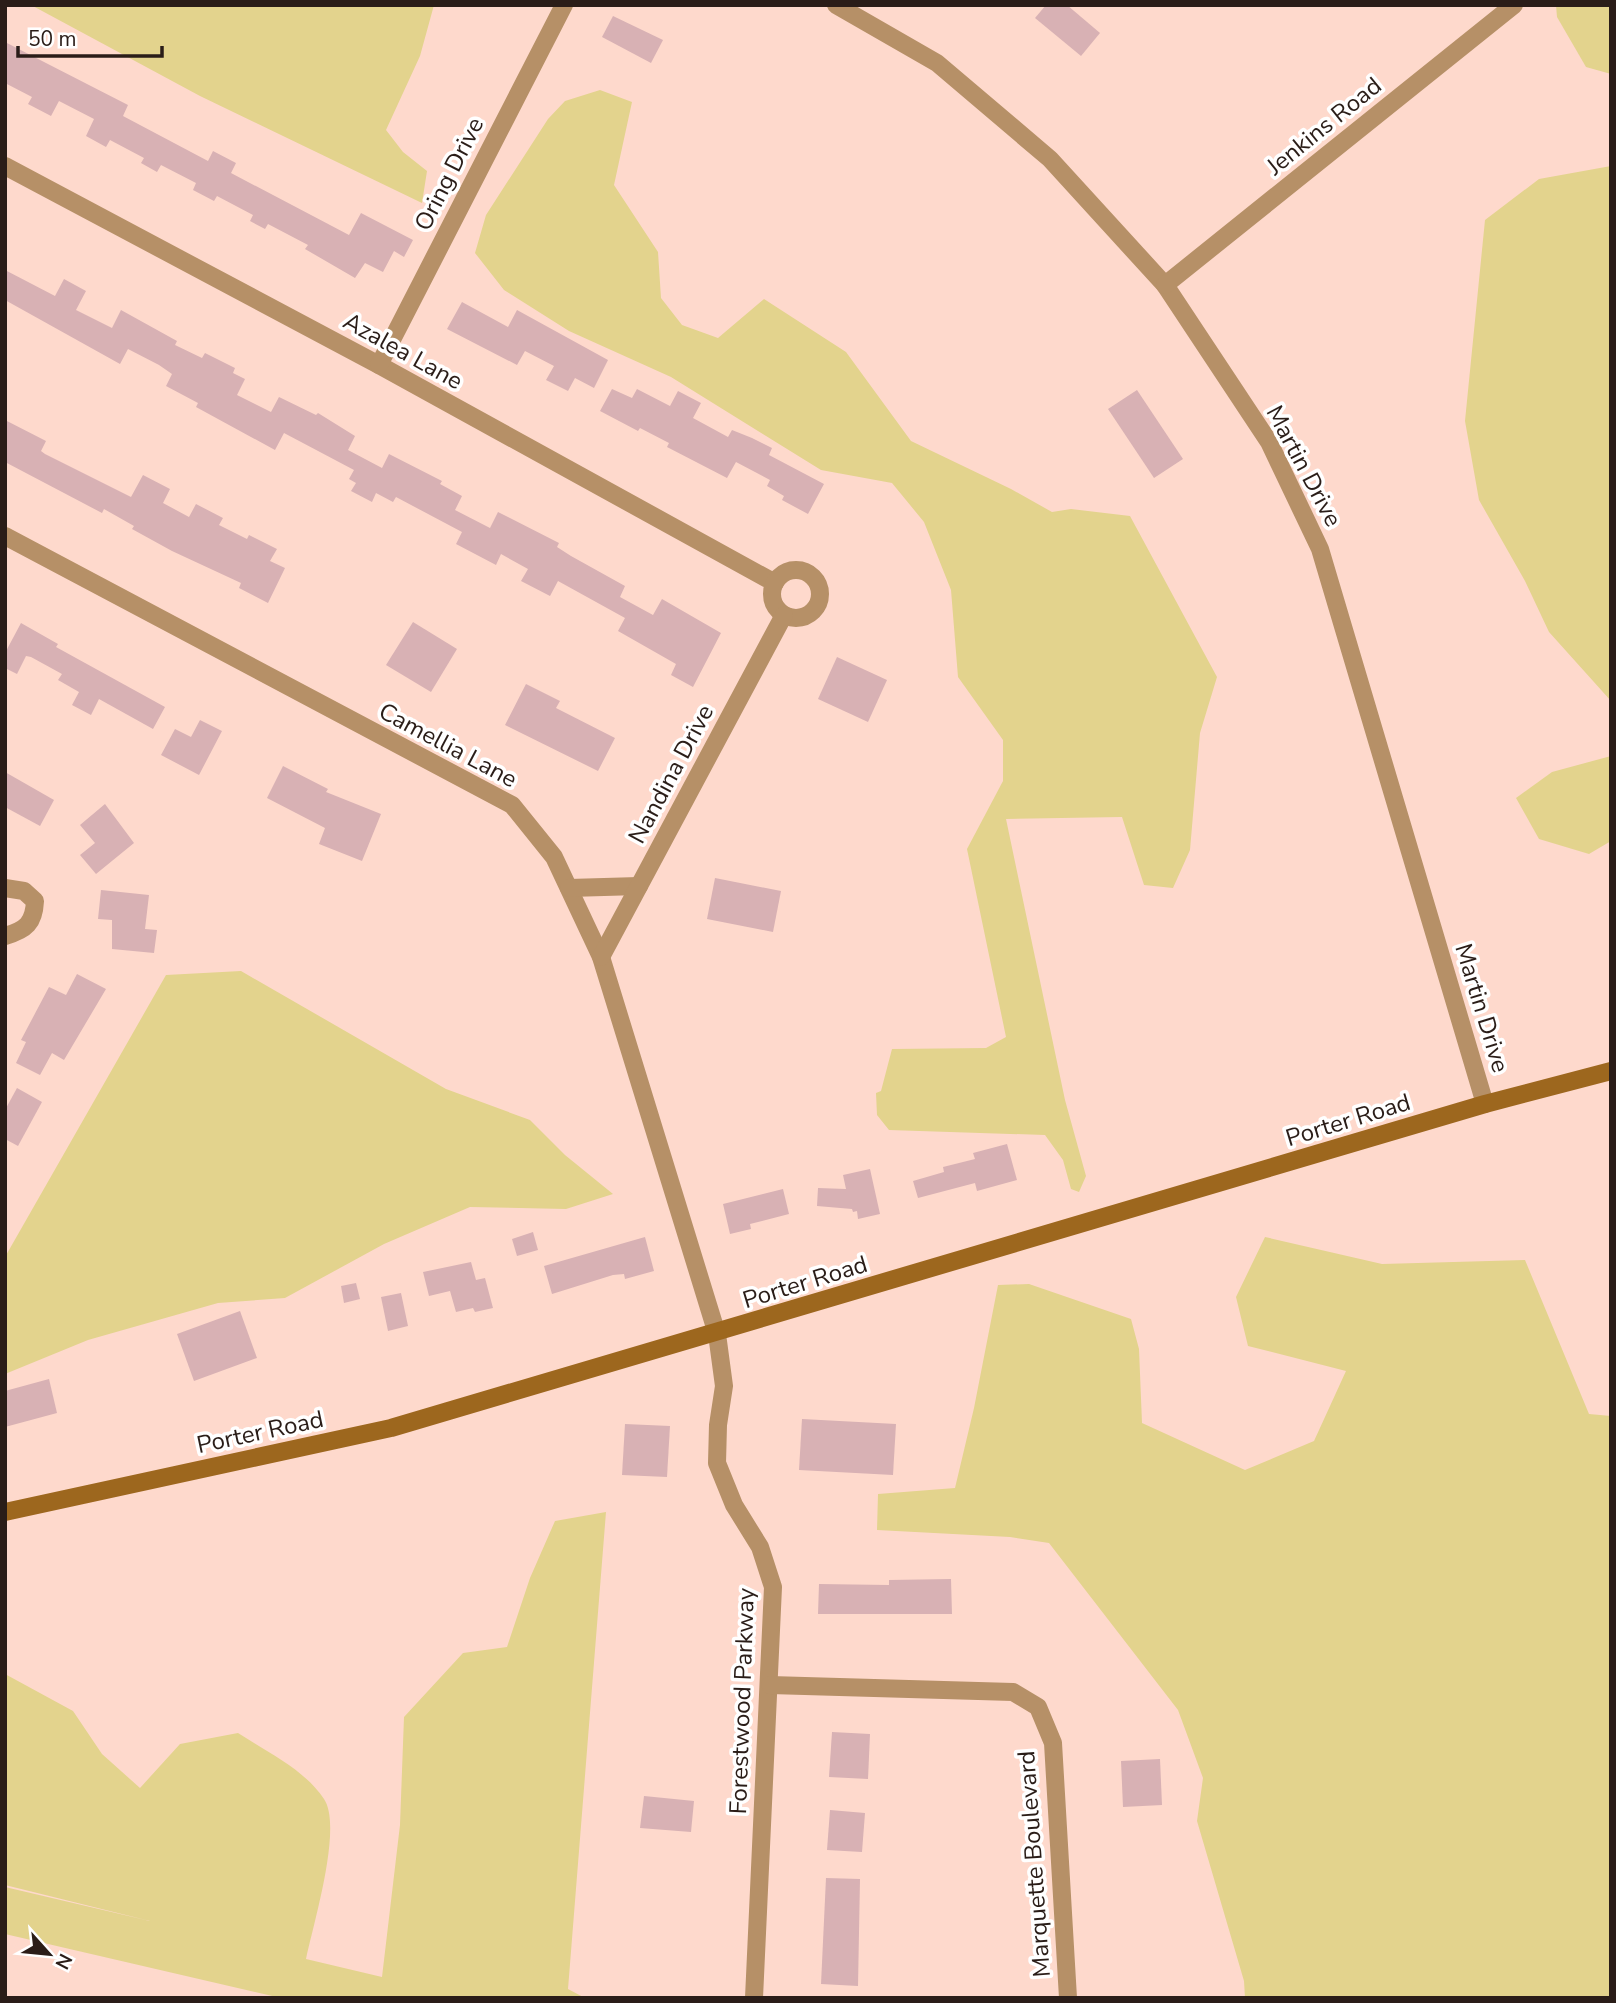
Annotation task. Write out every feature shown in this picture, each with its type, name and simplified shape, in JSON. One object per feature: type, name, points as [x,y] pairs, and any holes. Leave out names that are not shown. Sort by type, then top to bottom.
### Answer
[{"type":"main road","name":"Porter Road","points":[[5,1512],[387,1429],[717,1334],[1485,1104],[1611,1071]]},
{"type":"street","name":"Oring Drive","points":[[379,365],[564,5]]},
{"type":"street","name":"Martin Drive","points":[[836,5],[937,63],[1050,159],[1165,285],[1269,442],[1320,550],[1485,1104]]},
{"type":"street","name":"Jenkins Road","points":[[1165,285],[1514,5]]},
{"type":"street","name":"Azalea Lane","points":[[5,166],[379,365],[775,583]]},
{"type":"street","name":"Camellia Lane","points":[[5,536],[512,805],[554,857],[601,957],[717,1334]]},
{"type":"street","points":[[794,570],[810,574],[820,587],[821,596],[815,610],[800,618],[784,615],[772,598],[775,583],[780,576],[794,570]]},
{"type":"street","name":"Nandina Drive","points":[[601,957],[784,615]]},
{"type":"street","points":[[569,888],[639,886]]},
{"type":"street","points":[[5,888],[24,891],[35,901],[34,916],[21,932],[5,936]]},
{"type":"street","name":"Forestwood Parkway","points":[[717,1334],[724,1386],[718,1425],[717,1463],[734,1505],[760,1547],[773,1587],[754,1998]]},
{"type":"street","name":"Marquette Boulevard","points":[[770,1685],[1013,1692],[1038,1707],[1053,1743],[1068,1998]]},
{"type":"shaded area","points":[[31,5],[434,5],[420,56],[386,130],[403,152],[427,171],[422,203],[200,96]]},
{"type":"shaded area","points":[[1556,5],[1611,5],[1611,74],[1586,67],[1557,17]]},
{"type":"shaded area","points":[[600,90],[632,102],[614,185],[658,252],[661,298],[682,325],[718,338],[764,299],[846,352],[911,441],[1011,489],[1052,512],[1071,509],[1130,516],[1217,677],[1200,733],[1190,850],[1173,888],[1144,885],[1122,817],[1006,819],[1065,1100],[1086,1176],[1079,1192],[1071,1189],[1063,1160],[1045,1135],[889,1130],[877,1115],[876,1093],[881,1091],[892,1049],[986,1048],[1006,1037],[967,849],[1003,781],[1003,740],[958,677],[951,590],[924,522],[892,483],[821,470],[671,377],[569,331],[504,290],[475,253],[486,215],[548,119],[565,101]]},
{"type":"shaded area","points":[[1611,166],[1611,701],[1549,632],[1525,581],[1479,500],[1465,421],[1485,220],[1539,179]]},
{"type":"shaded area","points":[[1611,756],[1611,841],[1589,854],[1539,839],[1516,798],[1552,772]]},
{"type":"shaded area","points":[[241,971],[446,1089],[530,1120],[565,1155],[613,1194],[566,1209],[470,1207],[384,1244],[285,1298],[218,1303],[88,1340],[5,1374],[5,1257],[166,975]]},
{"type":"shaded area","points":[[1265,1237],[1382,1264],[1525,1260],[1589,1414],[1611,1416],[1611,1998],[1245,1998],[1244,1981],[1197,1821],[1203,1778],[1178,1710],[1049,1543],[1010,1537],[877,1530],[878,1494],[955,1488],[998,1285],[1029,1284],[1131,1319],[1139,1349],[1142,1423],[1245,1470],[1314,1441],[1346,1371],[1248,1346],[1236,1297]]},
{"type":"shaded area","points":[[606,1512],[568,1989],[585,1998],[281,1998],[5,1934],[5,1887],[150,1921],[5,1885],[5,1674],[73,1711],[102,1754],[140,1788],[180,1744],[238,1733],[296,1770],[324,1799],[329,1813],[330,1831],[325,1877],[306,1959],[382,1977],[400,1825],[404,1717],[463,1653],[507,1647],[530,1578],[555,1521]]},
{"type":"building","points":[[1046,5],[1067,5],[1100,33],[1081,56],[1035,18]]},
{"type":"building","points":[[613,16],[663,40],[651,63],[602,37]]},
{"type":"building","points":[[5,42],[128,105],[123,116],[208,161],[213,151],[236,163],[231,173],[349,235],[361,213],[413,240],[404,257],[394,251],[383,272],[365,263],[355,278],[305,249],[308,245],[268,224],[265,229],[250,221],[253,215],[217,196],[214,201],[193,190],[196,183],[161,165],[157,172],[141,163],[144,158],[110,140],[106,147],[86,136],[94,119],[59,101],[51,116],[28,104],[32,97],[5,83]]},
{"type":"building","points":[[5,270],[55,296],[64,279],[86,291],[76,310],[112,328],[121,310],[177,341],[175,345],[202,358],[205,353],[235,368],[233,373],[245,379],[237,395],[271,412],[279,397],[316,415],[318,413],[355,436],[348,450],[382,468],[389,454],[442,481],[440,484],[462,496],[455,510],[490,528],[498,512],[559,543],[557,547],[625,586],[620,597],[653,615],[662,599],[721,633],[693,687],[671,675],[676,664],[618,631],[625,618],[558,581],[550,596],[521,581],[528,569],[501,554],[496,565],[456,544],[462,532],[396,497],[393,502],[376,493],[372,502],[351,491],[356,483],[349,479],[354,470],[284,433],[275,450],[196,407],[198,403],[166,386],[172,374],[159,365],[128,349],[120,364],[5,300]]},
{"type":"building","points":[[462,302],[508,327],[517,310],[608,360],[594,388],[575,378],[568,391],[546,380],[554,366],[525,351],[517,365],[447,329]]},
{"type":"building","points":[[612,389],[632,398],[637,389],[670,406],[678,391],[701,403],[693,418],[728,437],[732,430],[772,448],[769,455],[824,484],[808,514],[782,500],[784,496],[767,486],[770,480],[736,462],[727,478],[667,447],[669,443],[640,428],[638,431],[600,411]]},
{"type":"building","points":[[1137,390],[1183,459],[1154,478],[1108,409]]},
{"type":"building","points":[[5,420],[46,441],[41,451],[45,454],[131,497],[143,475],[170,489],[163,503],[189,517],[196,504],[223,518],[219,525],[247,539],[249,535],[277,549],[270,561],[285,568],[268,603],[239,588],[241,583],[172,551],[132,529],[134,526],[104,509],[102,513],[5,462]]},
{"type":"building","points":[[413,622],[457,649],[431,692],[386,665]]},
{"type":"building","points":[[21,623],[58,644],[56,647],[165,707],[153,729],[99,699],[91,715],[72,705],[79,692],[58,680],[62,674],[31,657],[26,656],[17,674],[5,668],[5,653]]},
{"type":"building","points":[[837,657],[887,680],[868,722],[818,699]]},
{"type":"building","points":[[526,684],[560,701],[556,708],[615,738],[598,771],[505,725]]},
{"type":"building","points":[[200,720],[222,731],[199,775],[161,755],[175,729],[191,737]]},
{"type":"building","points":[[283,766],[328,789],[326,792],[381,814],[362,861],[319,844],[325,828],[267,798]]},
{"type":"building","points":[[5,772],[54,800],[40,826],[5,807]]},
{"type":"building","points":[[105,804],[134,843],[96,874],[80,855],[95,843],[80,825]]},
{"type":"building","points":[[715,878],[781,891],[773,932],[707,919]]},
{"type":"building","points":[[101,890],[149,895],[145,929],[157,930],[154,953],[112,949],[112,920],[98,919]]},
{"type":"building","points":[[77,974],[106,989],[64,1060],[52,1053],[40,1075],[16,1063],[26,1042],[21,1040],[49,987],[66,995]]},
{"type":"building","points":[[17,1088],[42,1102],[18,1146],[5,1139],[5,1110]]},
{"type":"building","points":[[1007,1144],[1017,1180],[977,1191],[975,1183],[918,1198],[913,1181],[944,1172],[943,1167],[975,1159],[973,1153]]},
{"type":"building","points":[[870,1169],[880,1214],[858,1219],[857,1211],[853,1212],[852,1209],[817,1206],[818,1188],[846,1189],[843,1175]]},
{"type":"building","points":[[783,1189],[789,1214],[750,1224],[751,1229],[730,1234],[723,1204]]},
{"type":"building","points":[[533,1232],[538,1250],[517,1256],[512,1239]]},
{"type":"building","points":[[645,1237],[654,1271],[625,1279],[624,1274],[613,1275],[552,1294],[544,1266]]},
{"type":"building","points":[[471,1262],[476,1280],[485,1278],[493,1308],[475,1312],[473,1308],[456,1312],[450,1291],[429,1296],[423,1272]]},
{"type":"building","points":[[356,1283],[360,1299],[344,1303],[341,1286]]},
{"type":"building","points":[[401,1293],[408,1326],[388,1331],[381,1297]]},
{"type":"building","points":[[240,1311],[257,1358],[194,1381],[177,1334]]},
{"type":"building","points":[[49,1379],[57,1413],[5,1427],[5,1391]]},
{"type":"building","points":[[802,1419],[896,1424],[893,1475],[799,1470]]},
{"type":"building","points":[[625,1424],[670,1426],[667,1477],[622,1475]]},
{"type":"building","points":[[951,1579],[952,1614],[818,1614],[819,1584],[889,1585],[889,1580]]},
{"type":"building","points":[[832,1732],[870,1734],[868,1779],[829,1777]]},
{"type":"building","points":[[1160,1759],[1162,1805],[1123,1807],[1121,1761]]},
{"type":"building","points":[[644,1796],[694,1801],[691,1832],[640,1828]]},
{"type":"building","points":[[830,1810],[865,1813],[862,1852],[827,1850]]},
{"type":"building","points":[[826,1878],[860,1879],[858,1986],[821,1984]]}]
